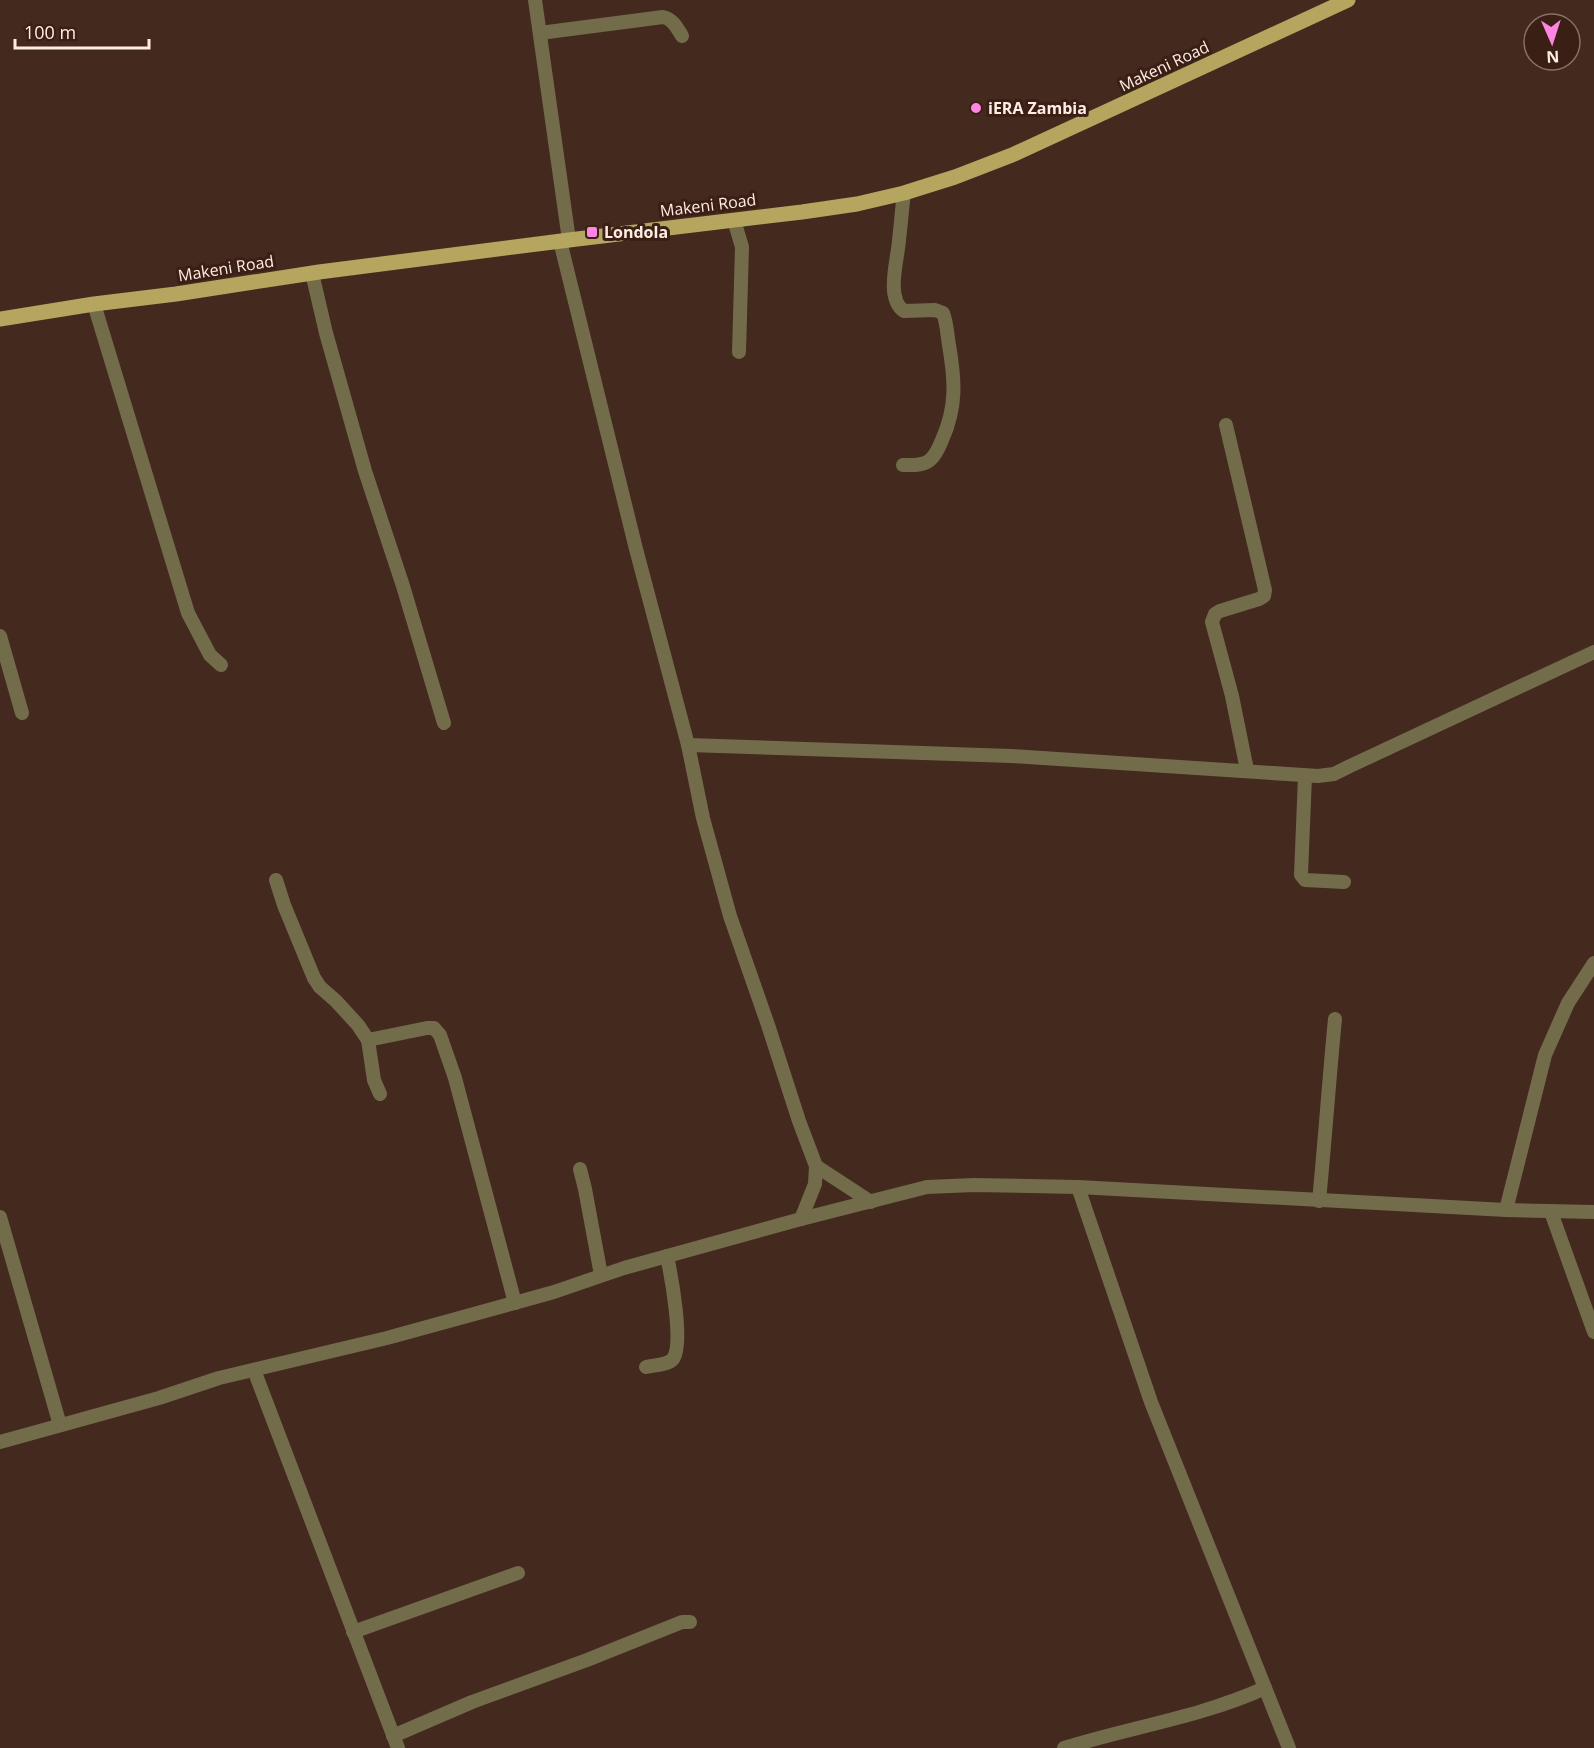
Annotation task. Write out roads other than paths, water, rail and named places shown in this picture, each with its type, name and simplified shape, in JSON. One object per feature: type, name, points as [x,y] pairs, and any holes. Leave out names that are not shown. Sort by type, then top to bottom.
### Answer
[{"type":"main road","name":"Makeni Road","points":[[0,319],[312,273],[857,204],[904,193],[956,177],[1012,155],[1348,0]]},
{"type":"street","points":[[536,0],[564,241],[633,538],[688,745],[704,818],[730,916],[816,1166],[815,1184],[801,1219]]},
{"type":"street","points":[[540,33],[663,17],[673,22],[682,36]]},
{"type":"street","points":[[903,465],[922,464],[936,454],[952,414],[954,395],[951,357],[943,313],[935,310],[904,311],[899,307],[895,296],[894,277],[904,193]]},
{"type":"street","points":[[734,220],[742,247],[740,352]]},
{"type":"street","points":[[312,273],[326,333],[365,471],[404,586],[444,723]]},
{"type":"street","points":[[94,304],[188,613],[210,655],[221,665]]},
{"type":"street","points":[[1226,425],[1265,590],[1264,596],[1259,599],[1215,614],[1212,622],[1232,696],[1247,770]]},
{"type":"street","points":[[0,636],[22,713]]},
{"type":"street","points":[[688,745],[1011,756],[1247,770],[1305,776],[1334,774],[1594,652]]},
{"type":"street","points":[[1305,776],[1301,874],[1305,880],[1344,882]]},
{"type":"street","points":[[276,880],[314,978],[358,1025],[368,1040],[374,1080],[380,1094]]},
{"type":"street","points":[[1506,1210],[1545,1056],[1568,1002],[1594,963]]},
{"type":"street","points":[[1318,1201],[1324,1157],[1335,1019]]},
{"type":"street","points":[[368,1040],[434,1028],[440,1035],[458,1089],[515,1303]]},
{"type":"street","points":[[816,1166],[871,1202]]},
{"type":"street","points":[[580,1168],[601,1275]]},
{"type":"street","points":[[0,1442],[159,1398],[219,1378],[387,1338],[515,1303],[668,1256],[927,1187],[974,1185],[1078,1187],[1318,1201],[1594,1212]]},
{"type":"street","points":[[1078,1187],[1151,1402],[1288,1748]]},
{"type":"street","points":[[1551,1212],[1594,1332]]},
{"type":"street","points":[[0,1217],[60,1425]]},
{"type":"street","points":[[646,1367],[669,1362],[675,1354],[676,1322],[668,1256]]},
{"type":"street","points":[[254,1370],[395,1742],[472,1702],[682,1622],[690,1622]]},
{"type":"street","points":[[354,1632],[518,1573]]},
{"type":"street","points":[[1064,1748],[1222,1706],[1265,1688]]},
{"type":"place","name":"iERA Zambia","points":[[976,108]]},
{"type":"place","name":"Londola","points":[[592,232]]}]
